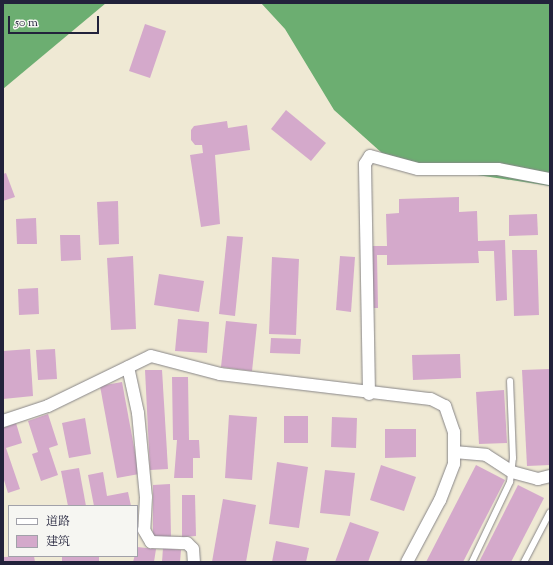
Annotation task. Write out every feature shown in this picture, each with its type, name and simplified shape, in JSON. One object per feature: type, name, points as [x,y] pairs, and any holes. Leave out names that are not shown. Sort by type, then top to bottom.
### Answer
[{"type":"street","points":[[369,394],[365,164],[370,156],[418,169],[498,169],[550,180]]},
{"type":"street","points":[[3,421],[48,406],[151,356],[220,374],[369,394],[431,399],[445,406],[454,432],[454,464],[440,500],[407,562]]},
{"type":"street","points":[[128,367],[138,413],[146,497],[144,530],[151,542],[187,543],[193,549],[194,562]]},
{"type":"street","points":[[454,452],[486,455],[512,472],[538,478],[550,476]]},
{"type":"lane","points":[[472,562],[510,482],[512,472],[510,381]]},
{"type":"lane","points":[[524,562],[550,512]]},
{"type":"green space","points":[[3,3],[106,3],[3,89]]},
{"type":"green space","points":[[261,3],[550,3],[550,186],[392,162],[334,110],[285,29]]},
{"type":"building","points":[[145,24],[166,31],[150,78],[129,71]]},
{"type":"building","points":[[286,110],[326,143],[311,161],[271,129]]},
{"type":"building","points":[[227,121],[228,128],[247,125],[250,150],[215,155],[220,224],[201,227],[190,155],[203,153],[202,145],[195,145],[191,140],[191,130],[194,126]]},
{"type":"building","points":[[6,173],[15,197],[3,201],[3,174]]},
{"type":"building","points":[[459,197],[459,212],[477,211],[478,241],[505,240],[507,300],[496,301],[494,251],[478,251],[479,263],[387,265],[387,255],[377,255],[378,308],[370,308],[368,246],[387,246],[386,214],[399,213],[399,199]]},
{"type":"building","points":[[118,201],[119,244],[99,245],[97,202]]},
{"type":"building","points":[[537,214],[538,235],[509,236],[509,215]]},
{"type":"building","points":[[36,218],[37,244],[17,244],[16,219]]},
{"type":"building","points":[[60,235],[80,235],[81,260],[61,261]]},
{"type":"building","points":[[227,236],[243,237],[235,316],[219,314]]},
{"type":"building","points":[[512,250],[537,250],[539,315],[514,316]]},
{"type":"building","points":[[133,256],[136,329],[111,330],[107,258]]},
{"type":"building","points":[[340,256],[355,257],[351,312],[336,310]]},
{"type":"building","points":[[272,257],[299,259],[296,335],[269,334]]},
{"type":"building","points":[[159,274],[204,281],[199,312],[154,305]]},
{"type":"building","points":[[38,288],[39,314],[19,315],[18,289]]},
{"type":"building","points":[[178,319],[209,322],[207,353],[175,351]]},
{"type":"building","points":[[226,321],[257,324],[252,371],[221,367]]},
{"type":"building","points":[[271,338],[301,339],[300,354],[270,353]]},
{"type":"building","points":[[30,349],[33,396],[3,399],[3,351]]},
{"type":"building","points":[[55,349],[57,379],[38,380],[36,350]]},
{"type":"building","points":[[460,354],[461,378],[413,380],[412,355]]},
{"type":"building","points":[[550,369],[550,465],[527,466],[522,370]]},
{"type":"building","points":[[145,370],[162,370],[168,469],[150,470]]},
{"type":"building","points":[[172,377],[188,377],[189,440],[199,440],[200,458],[193,458],[193,478],[174,478],[177,440],[173,440]]},
{"type":"building","points":[[122,382],[139,474],[117,478],[100,386]]},
{"type":"building","points":[[504,390],[507,443],[479,444],[476,392]]},
{"type":"building","points":[[48,414],[58,445],[49,448],[58,475],[41,481],[32,454],[38,452],[28,421]]},
{"type":"building","points":[[229,415],[257,417],[252,480],[225,478]]},
{"type":"building","points":[[284,416],[308,416],[308,443],[284,443]]},
{"type":"building","points":[[332,417],[357,418],[356,448],[331,447]]},
{"type":"building","points":[[85,418],[91,454],[69,458],[62,423]]},
{"type":"building","points":[[16,423],[22,443],[6,448],[20,489],[8,493],[3,477],[3,428]]},
{"type":"building","points":[[385,429],[416,429],[416,457],[385,458]]},
{"type":"building","points":[[277,462],[308,467],[299,528],[269,524]]},
{"type":"building","points":[[381,465],[416,477],[404,511],[370,500]]},
{"type":"building","points":[[476,465],[505,480],[463,562],[426,562]]},
{"type":"building","points":[[79,468],[86,505],[68,505],[61,471]]},
{"type":"building","points":[[325,470],[355,473],[350,516],[320,513]]},
{"type":"building","points":[[103,472],[107,496],[128,492],[131,505],[94,505],[88,475]]},
{"type":"building","points":[[170,484],[171,537],[153,537],[153,485]]},
{"type":"building","points":[[518,485],[544,498],[511,562],[479,562]]},
{"type":"building","points":[[182,495],[195,495],[196,536],[182,537]]},
{"type":"building","points":[[223,499],[256,505],[246,562],[212,562]]},
{"type":"building","points":[[350,522],[379,532],[368,562],[335,562]]},
{"type":"building","points":[[276,541],[309,548],[306,562],[272,562]]},
{"type":"building","points":[[138,547],[156,549],[154,562],[133,562],[134,557],[138,557]]},
{"type":"building","points":[[163,548],[181,550],[180,562],[162,562]]},
{"type":"building","points":[[3,557],[34,557],[35,562],[3,562]]},
{"type":"building","points":[[62,557],[99,557],[99,562],[62,562]]}]
